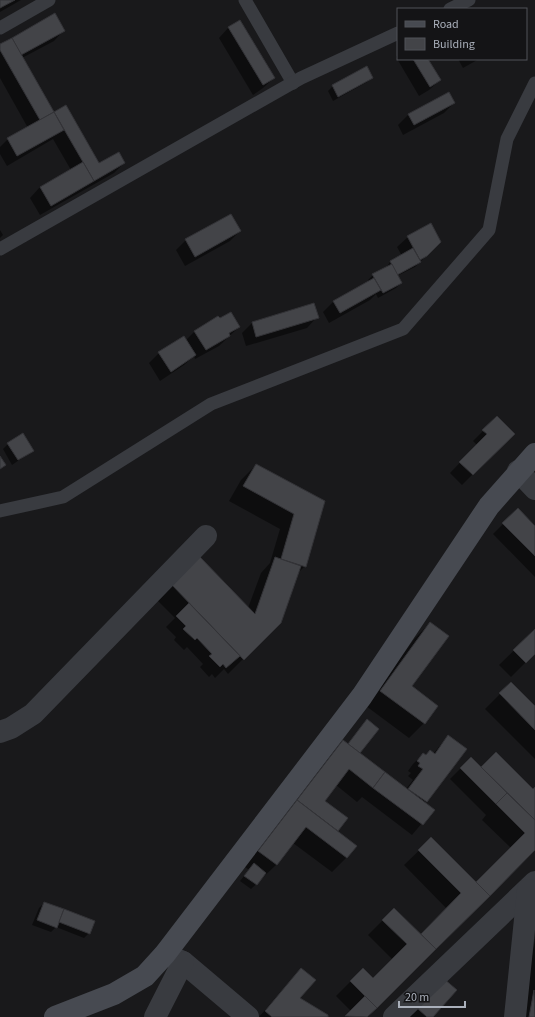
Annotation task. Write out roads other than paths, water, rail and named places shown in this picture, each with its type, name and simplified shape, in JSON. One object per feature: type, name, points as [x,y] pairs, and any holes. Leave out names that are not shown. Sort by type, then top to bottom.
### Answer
[{"type":"street","points":[[155,1017],[174,958],[362,696],[489,506],[518,471],[535,454]]},
{"type":"street","points":[[518,471],[535,489]]},
{"type":"street","points":[[0,732],[11,728],[33,714],[206,536]]},
{"type":"street","points":[[394,1017],[532,886]]},
{"type":"street","points":[[516,1017],[532,886]]},
{"type":"street","points":[[56,1017],[114,994],[174,958]]},
{"type":"street","points":[[174,958],[248,1017]]},
{"type":"lane","points":[[0,28],[49,0]]},
{"type":"lane","points":[[245,0],[293,83]]},
{"type":"lane","points":[[452,8],[469,0]]},
{"type":"lane","points":[[0,249],[293,83],[397,33]]},
{"type":"lane","points":[[0,511],[63,498],[211,404],[403,329],[489,230],[506,139],[535,83]]}]
